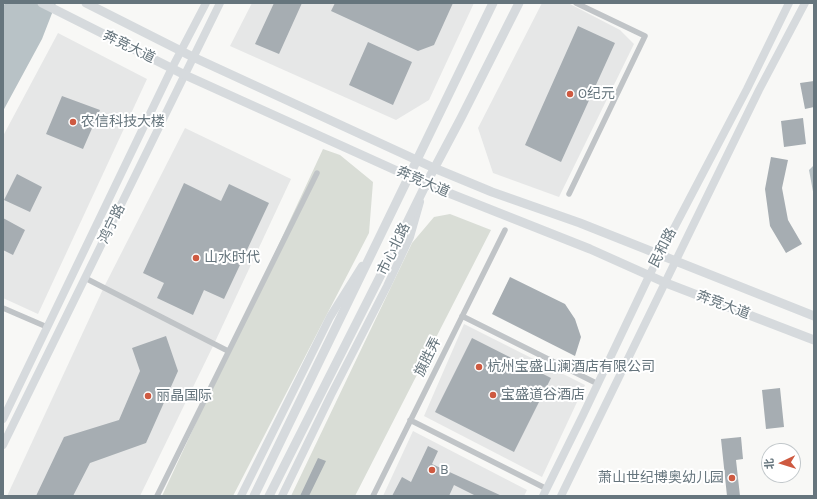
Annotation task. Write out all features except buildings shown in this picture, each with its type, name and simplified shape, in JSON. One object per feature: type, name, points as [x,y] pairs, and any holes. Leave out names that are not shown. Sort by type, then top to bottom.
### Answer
[{"type":"main road","name":"奔竞大道","points":[[42,3],[185,75],[344,148],[410,175],[426,184],[590,249],[650,274],[666,283],[814,340]]},
{"type":"main road","name":"奔竞大道","points":[[86,3],[193,57],[434,168],[499,194],[580,223],[814,316]]},
{"type":"main road","name":"鸿宁路","points":[[3,418],[172,68],[206,3]]},
{"type":"main road","name":"鸿宁路","points":[[3,445],[220,3]]},
{"type":"main road","name":"市心北路","points":[[254,496],[493,3]]},
{"type":"main road","name":"市心北路","points":[[269,496],[518,3]]},
{"type":"main road","name":"民和路","points":[[545,493],[650,274],[743,96],[789,3]]},
{"type":"main road","name":"民和路","points":[[561,496],[759,90],[805,3]]},
{"type":"main road","points":[[282,496],[410,237],[426,184]]},
{"type":"main road","points":[[241,496],[330,316],[379,238]]},
{"type":"street","points":[[569,194],[645,36],[576,3]]},
{"type":"street","points":[[157,496],[317,173]]},
{"type":"street","name":"旗胜弄","points":[[373,496],[505,230]]},
{"type":"street","points":[[85,278],[228,351]]},
{"type":"street","points":[[3,308],[48,327]]},
{"type":"street","points":[[462,316],[598,384]]},
{"type":"street","points":[[410,420],[545,493]]},
{"type":"shaded area","points":[[5,3],[56,3],[42,39],[3,111],[3,7]]},
{"type":"shaded area","points":[[252,3],[474,3],[429,100],[396,120],[230,46]]},
{"type":"shaded area","points":[[542,3],[568,3],[620,30],[634,44],[559,197],[493,173],[478,128]]},
{"type":"shaded area","points":[[58,33],[147,79],[38,314],[3,298],[3,136]]},
{"type":"shaded area","points":[[185,128],[291,179],[214,344],[140,496],[7,496],[104,287]]},
{"type":"shaded area","points":[[323,149],[340,155],[373,182],[369,233],[233,496],[162,496]]},
{"type":"shaded area","points":[[814,165],[814,197],[809,170]]},
{"type":"shaded area","points":[[450,214],[491,230],[355,496],[291,496],[412,243],[434,217]]},
{"type":"shaded area","points":[[464,324],[585,385],[542,477],[424,416]]},
{"type":"shaded area","points":[[413,431],[527,490],[524,496],[383,496]]},
{"type":"place","name":"O纪元","points":[[570,94]]},
{"type":"place","name":"农信科技大楼","points":[[73,122]]},
{"type":"place","name":"山水时代","points":[[196,258]]},
{"type":"place","name":"杭州宝盛山澜酒店有限公司","points":[[479,367]]},
{"type":"place","name":"宝盛道谷酒店","points":[[493,395]]},
{"type":"place","name":"丽晶国际","points":[[148,396]]},
{"type":"place","name":"B","points":[[432,470]]},
{"type":"place","name":"萧山世纪博奥幼儿园","points":[[732,478]]}]
